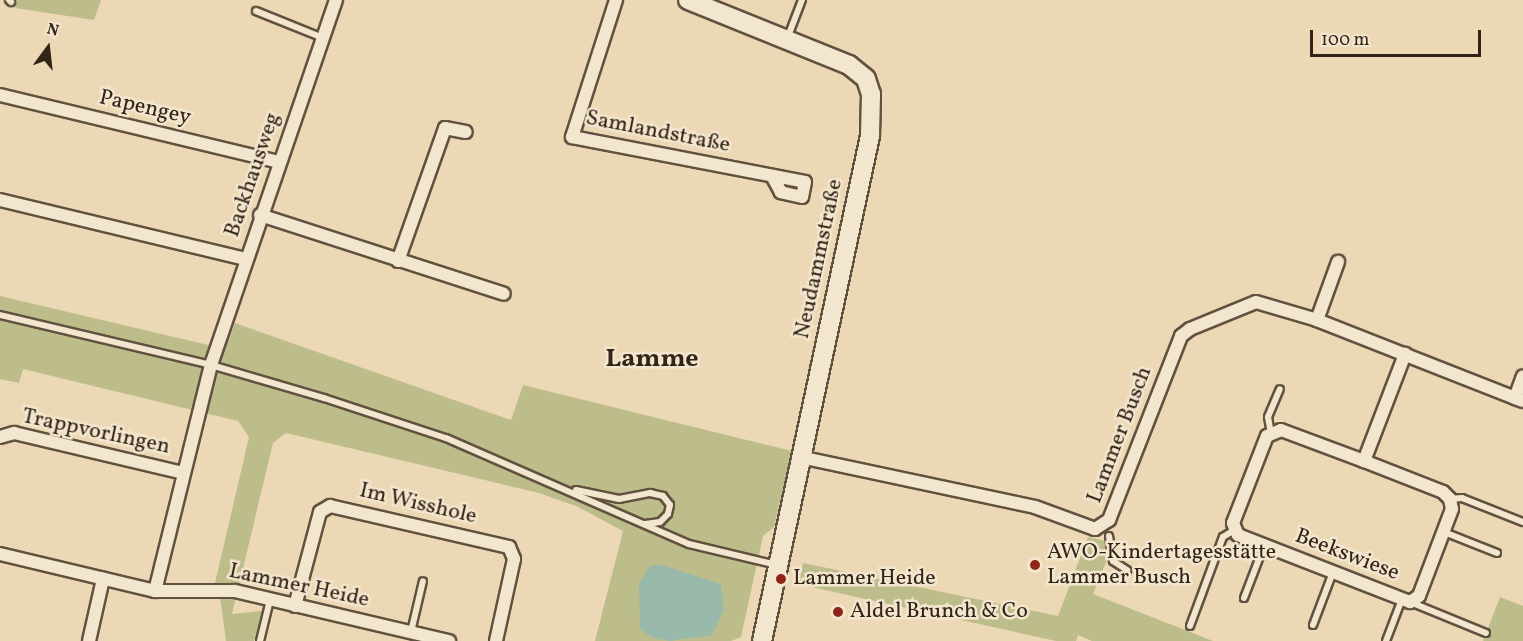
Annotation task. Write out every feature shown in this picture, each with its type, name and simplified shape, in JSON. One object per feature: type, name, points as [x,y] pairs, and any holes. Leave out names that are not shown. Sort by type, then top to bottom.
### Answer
[{"type":"main road","name":"Neudammstraße","points":[[693,1],[849,65],[866,78],[872,94],[870,136],[762,641]]},
{"type":"street","name":"Backhausweg","points":[[211,365],[260,215],[336,0]]},
{"type":"street","name":"Samlandstraße","points":[[616,0],[572,137],[772,176]]},
{"type":"street","name":"Papengey","points":[[0,95],[280,162]]},
{"type":"street","points":[[398,261],[445,128],[466,132]]},
{"type":"street","points":[[0,200],[245,259]]},
{"type":"street","points":[[260,215],[504,294]]},
{"type":"street","points":[[1317,320],[1338,262]]},
{"type":"street","name":"Lammer Busch","points":[[800,457],[1035,507],[1095,529],[1110,520],[1181,336],[1190,329],[1256,302],[1317,320],[1519,400],[1523,376]]},
{"type":"street","points":[[1364,461],[1405,354]]},
{"type":"street","name":"Trappvorlingen","points":[[155,591],[211,365]]},
{"type":"street","points":[[1234,530],[1233,524],[1267,436],[1281,430],[1443,492],[1450,499]]},
{"type":"street","name":"Trappvorlingen","points":[[0,437],[14,433],[183,472]]},
{"type":"street","name":"Beekswiese","points":[[1234,530],[1238,535],[1264,546],[1406,600],[1419,596],[1452,509],[1450,499]]},
{"type":"street","name":"Im Wisshole","points":[[295,606],[320,512],[330,506],[509,547],[514,559],[496,641]]},
{"type":"street","name":"Lammer Heide","points":[[0,554],[155,591],[220,589],[449,641]]},
{"type":"street","points":[[89,641],[103,579]]},
{"type":"lane","points":[[787,39],[802,0]]},
{"type":"lane","points":[[256,11],[323,38]]},
{"type":"lane","points":[[0,315],[211,365],[446,438],[689,544],[777,565]]},
{"type":"lane","points":[[1270,434],[1269,417],[1280,389]]},
{"type":"lane","points":[[549,481],[592,495],[631,499],[654,494],[669,502],[668,514],[660,522],[636,522]]},
{"type":"lane","points":[[1450,499],[1462,498],[1523,522]]},
{"type":"lane","points":[[1190,626],[1223,537],[1234,530]]},
{"type":"lane","points":[[1444,532],[1497,553]]},
{"type":"lane","points":[[1109,536],[1113,561],[1127,570]]},
{"type":"lane","points":[[1244,598],[1264,546]]},
{"type":"lane","points":[[1313,625],[1333,572]]},
{"type":"lane","points":[[411,632],[423,581]]},
{"type":"lane","points":[[260,641],[270,600]]},
{"type":"lane","points":[[1386,641],[1406,600],[1486,633]]},
{"type":"green space","points":[[17,0],[101,0],[94,20],[15,8]]},
{"type":"green space","points":[[0,296],[225,349],[235,323],[511,420],[523,385],[792,451],[774,527],[763,536],[741,637],[731,641],[595,641],[623,531],[576,506],[539,493],[286,433],[273,443],[232,614],[262,611],[254,641],[226,641],[220,597],[202,595],[218,593],[215,583],[249,437],[238,421],[23,369],[19,383],[0,379]]},
{"type":"green space","points":[[1088,537],[1106,541],[1108,557],[1093,594],[1213,641],[1092,641],[1078,635],[1076,641],[1056,641],[798,584],[803,563],[1058,616]]},
{"type":"green space","points":[[1500,597],[1523,606],[1523,641],[1483,641]]},
{"type":"shaded area","points":[[658,564],[721,584],[724,610],[712,635],[670,641],[653,638],[640,629],[639,584],[649,567]]},
{"type":"place","name":"AWO-Kindertagesstätte Lammer Busch","points":[[1035,565]]},
{"type":"place","name":"Lammer Heide","points":[[781,579]]},
{"type":"place","name":"Aldel Brunch & Co","points":[[838,612]]},
{"type":"district","name":"Lamme","points":[[652,360]]}]
